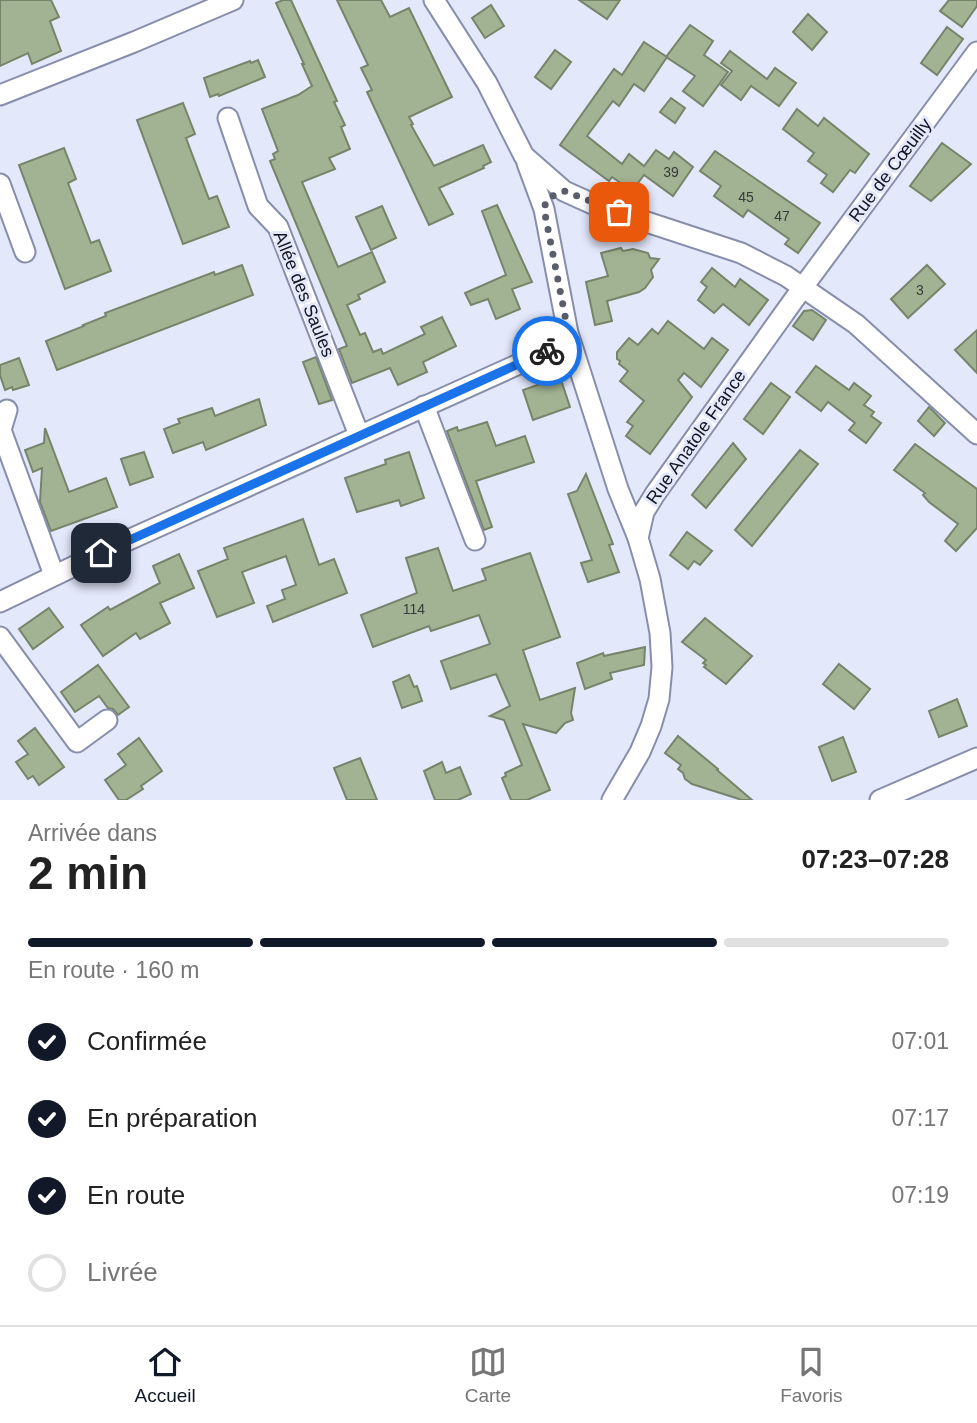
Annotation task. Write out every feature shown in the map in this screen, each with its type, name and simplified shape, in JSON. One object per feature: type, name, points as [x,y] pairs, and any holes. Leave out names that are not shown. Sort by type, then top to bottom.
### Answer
[{"type":"street","points":[[0,94],[134,43],[233,0]]},
{"type":"street","points":[[434,0],[487,83],[538,188],[570,341],[650,579],[660,633],[662,667],[659,699],[643,743],[612,800]]},
{"type":"street","name":"Rue de Cœuilly","points":[[803,287],[977,52]]},
{"type":"street","name":"Allée des Saules","points":[[228,118],[258,206],[278,227],[359,435]]},
{"type":"street","points":[[524,156],[564,191],[595,205],[741,253],[786,276],[856,324],[977,433]]},
{"type":"street","points":[[0,184],[25,252]]},
{"type":"street","points":[[544,209],[550,197],[564,191]]},
{"type":"street","name":"Rue Anatole France","points":[[638,538],[644,512],[655,494],[803,287]]},
{"type":"street","points":[[0,602],[359,435],[570,341]]},
{"type":"street","points":[[424,406],[475,540]]},
{"type":"street","points":[[7,410],[1,430],[54,575]]},
{"type":"street","points":[[618,489],[636,496],[655,494]]},
{"type":"street","points":[[0,637],[78,742],[107,720]]},
{"type":"street","points":[[880,800],[977,758]]},
{"type":"building","points":[[0,0],[51,0],[59,17],[50,21],[61,51],[32,64],[28,53],[0,66]]},
{"type":"building","points":[[291,0],[337,101],[334,102],[345,125],[341,127],[350,149],[329,158],[335,169],[302,182],[338,267],[372,252],[385,282],[358,295],[360,299],[347,305],[360,335],[365,333],[373,352],[381,349],[383,354],[425,334],[421,327],[442,317],[456,346],[423,362],[427,372],[398,385],[390,368],[352,383],[339,349],[347,346],[270,161],[275,159],[273,154],[278,151],[262,109],[298,95],[312,86],[276,3]]},
{"type":"building","points":[[337,0],[381,0],[390,17],[409,8],[452,97],[409,117],[413,124],[411,125],[434,166],[483,145],[491,162],[483,166],[484,168],[439,188],[453,214],[429,225],[367,92],[372,90],[361,68],[368,65]]},
{"type":"building","points":[[579,0],[620,0],[607,19]]},
{"type":"building","points":[[949,0],[977,0],[977,6],[962,27],[940,11]]},
{"type":"building","points":[[491,5],[504,26],[485,38],[472,18]]},
{"type":"building","points":[[808,14],[827,32],[812,50],[793,32]]},
{"type":"building","points":[[690,25],[713,41],[704,55],[728,72],[703,106],[683,91],[695,76],[666,57]]},
{"type":"building","points":[[947,27],[963,39],[937,75],[921,63]]},
{"type":"building","points":[[644,42],[667,57],[644,91],[634,84],[619,106],[613,101],[587,136],[622,164],[629,154],[644,166],[656,150],[669,159],[674,152],[693,167],[673,196],[644,175],[632,191],[612,177],[609,181],[560,145],[614,69],[622,75]]},
{"type":"building","points":[[555,50],[571,62],[551,89],[535,77]]},
{"type":"building","points":[[730,51],[767,79],[775,68],[796,83],[779,106],[751,86],[741,100],[721,85],[732,71],[721,63]]},
{"type":"building","points":[[258,60],[265,77],[219,96],[210,97],[204,78]]},
{"type":"building","points":[[671,98],[685,108],[675,123],[660,112]]},
{"type":"building","points":[[183,103],[195,134],[186,138],[209,199],[217,196],[229,227],[183,244],[137,120]]},
{"type":"building","points":[[797,109],[818,126],[824,118],[869,154],[855,173],[850,170],[833,192],[821,183],[827,175],[808,161],[814,153],[783,129]]},
{"type":"building","points":[[942,143],[971,164],[931,201],[910,186]]},
{"type":"building","points":[[64,148],[76,179],[68,183],[91,243],[99,240],[111,271],[65,289],[19,165]]},
{"type":"building","points":[[715,151],[820,223],[798,253],[785,244],[789,239],[748,210],[743,217],[714,196],[721,186],[700,171]]},
{"type":"building","points":[[497,205],[532,282],[512,289],[520,309],[496,319],[488,299],[471,305],[465,293],[506,275],[482,211]]},
{"type":"building","points":[[382,206],[396,238],[371,250],[356,217]]},
{"type":"building","points":[[621,248],[623,251],[633,249],[648,253],[650,258],[659,259],[651,270],[653,277],[639,292],[607,301],[612,321],[595,325],[586,282],[608,276],[601,253]]},
{"type":"building","points":[[242,265],[253,295],[57,370],[46,341],[106,316],[105,313],[214,272],[215,275]]},
{"type":"building","points":[[927,265],[945,284],[908,318],[891,299]]},
{"type":"building","points":[[712,268],[735,287],[740,279],[768,300],[749,325],[723,304],[714,313],[698,300],[707,287],[701,282]]},
{"type":"building","points":[[812,310],[826,320],[813,340],[793,326],[804,311]]},
{"type":"building","points":[[668,321],[704,349],[712,338],[728,350],[701,387],[684,373],[678,380],[692,397],[650,454],[626,436],[633,426],[627,422],[644,401],[620,381],[628,371],[619,364],[617,352],[629,338],[638,345],[652,329],[658,334]]},
{"type":"building","points":[[977,330],[977,373],[955,350]]},
{"type":"building","points":[[316,357],[332,400],[319,404],[303,362]]},
{"type":"building","points":[[19,358],[29,385],[5,390],[0,365]]},
{"type":"building","points":[[816,366],[849,390],[854,383],[871,396],[864,405],[874,412],[871,416],[881,423],[866,443],[849,430],[855,423],[828,402],[821,411],[796,392]]},
{"type":"building","points":[[560,377],[570,407],[533,420],[523,390]]},
{"type":"building","points":[[771,383],[790,397],[763,434],[744,419]]},
{"type":"building","points":[[259,399],[266,425],[206,450],[203,442],[173,453],[164,429],[180,423],[178,419],[212,408],[215,416]]},
{"type":"building","points":[[929,407],[945,423],[934,436],[918,421]]},
{"type":"building","points":[[487,422],[496,446],[525,436],[534,462],[476,481],[492,527],[484,530],[447,431],[457,427],[458,431]]},
{"type":"building","points":[[45,428],[69,492],[106,478],[117,507],[51,531],[40,502],[42,468],[33,472],[25,450],[44,443]]},
{"type":"building","points":[[733,443],[746,459],[706,508],[692,495]]},
{"type":"building","points":[[915,444],[977,489],[977,528],[956,551],[945,541],[958,524],[929,502],[923,495],[925,493],[894,470]]},
{"type":"building","points":[[800,450],[818,464],[752,546],[735,530]]},
{"type":"building","points":[[144,452],[153,477],[130,485],[121,459]]},
{"type":"building","points":[[409,452],[424,498],[401,506],[399,500],[357,512],[345,478],[386,464],[385,460]]},
{"type":"building","points":[[586,474],[613,544],[609,545],[619,572],[588,582],[581,563],[592,560],[568,494],[577,491]]},
{"type":"building","points":[[303,519],[319,565],[334,559],[347,593],[273,622],[267,606],[285,599],[282,590],[296,585],[286,556],[242,572],[254,603],[217,617],[198,571],[228,559],[224,548]]},
{"type":"building","points":[[687,532],[712,551],[700,565],[694,561],[688,569],[670,555]]},
{"type":"building","points":[[438,548],[453,591],[486,580],[482,569],[530,553],[560,637],[523,650],[540,700],[575,688],[571,713],[573,720],[565,723],[556,733],[523,724],[550,790],[527,800],[511,800],[502,778],[506,776],[505,773],[522,765],[504,720],[490,716],[510,706],[496,674],[451,689],[441,661],[490,644],[479,615],[431,631],[429,626],[373,647],[361,615],[417,593],[406,558]]},
{"type":"building","points":[[179,554],[194,588],[160,603],[170,623],[140,639],[136,633],[103,656],[81,625],[108,607],[110,610],[160,583],[153,566]]},
{"type":"building","points":[[49,608],[63,627],[33,649],[19,629]]},
{"type":"building","points":[[705,618],[752,656],[726,684],[704,667],[706,660],[682,642]]},
{"type":"building","points":[[645,647],[644,665],[610,673],[612,679],[585,689],[577,663],[603,653],[604,656]]},
{"type":"building","points":[[839,664],[870,689],[854,709],[823,684]]},
{"type":"building","points":[[98,665],[129,707],[118,715],[108,708],[99,696],[75,712],[61,692]]},
{"type":"building","points":[[409,675],[414,687],[417,686],[422,701],[402,708],[393,682]]},
{"type":"building","points":[[957,699],[967,726],[939,737],[929,711]]},
{"type":"building","points":[[35,728],[64,767],[39,785],[33,776],[28,779],[16,762],[28,754],[18,741]]},
{"type":"building","points":[[678,736],[752,800],[742,800],[692,784],[685,779],[678,769],[681,765],[665,753]]},
{"type":"building","points":[[843,737],[856,772],[832,781],[819,747]]},
{"type":"building","points":[[139,738],[162,771],[141,786],[143,789],[126,800],[119,800],[105,780],[126,765],[118,754]]},
{"type":"building","points":[[360,758],[377,800],[347,800],[334,768]]},
{"type":"building","points":[[442,762],[446,773],[460,767],[471,794],[458,800],[435,800],[424,771]]},
{"type":"way so far","points":[[547,351],[570,341],[545,203],[550,197],[564,191],[619,212]]},
{"type":"route","points":[[101,553],[547,351]]}]
